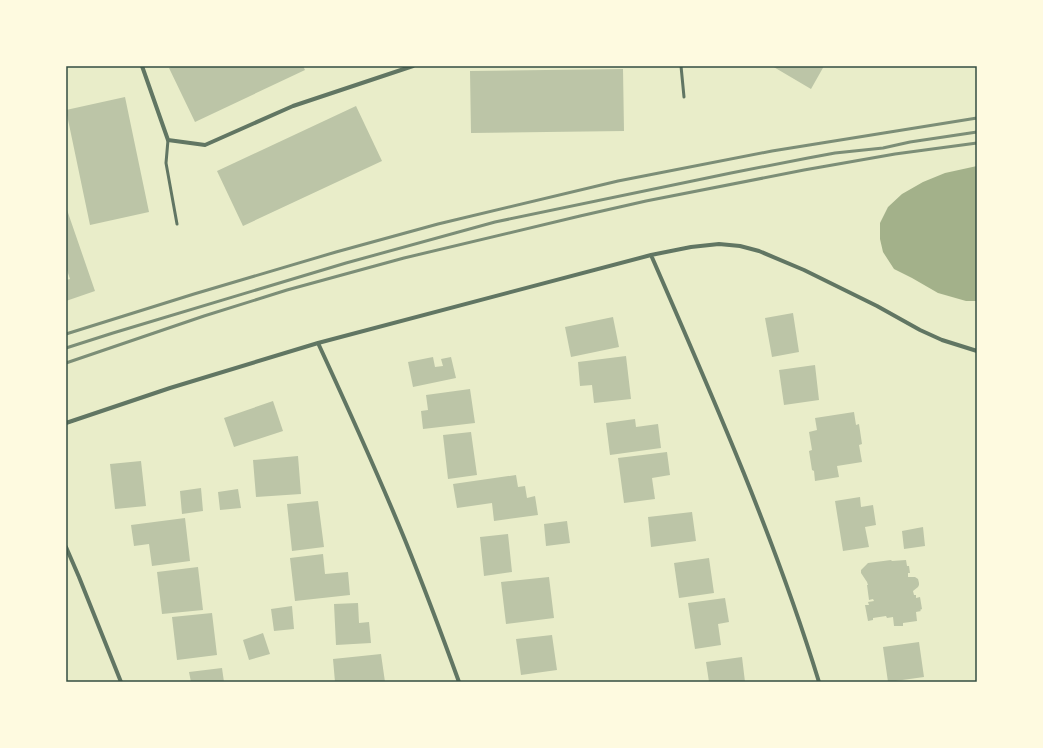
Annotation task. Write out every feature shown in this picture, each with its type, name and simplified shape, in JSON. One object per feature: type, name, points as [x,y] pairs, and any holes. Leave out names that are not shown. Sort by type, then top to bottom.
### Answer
[{"type":"street","points":[[142,66],[168,140],[205,145],[293,106],[413,66]]},
{"type":"street","points":[[66,423],[163,390],[318,343],[651,255],[691,247],[719,244],[740,246],[760,251],[804,270],[877,306],[920,330],[942,340],[977,351]]},
{"type":"street","points":[[651,255],[722,417],[767,532],[819,682]]},
{"type":"street","points":[[318,343],[364,443],[405,540],[459,682]]},
{"type":"street","points":[[66,547],[121,682]]},
{"type":"lane","points":[[681,66],[684,97]]},
{"type":"lane","points":[[168,140],[166,163],[177,224]]},
{"type":"shaded area","points":[[977,166],[977,301],[966,301],[938,293],[894,269],[883,252],[880,239],[880,223],[888,207],[902,194],[923,182],[945,173]]},
{"type":"building","points":[[173,66],[303,66],[305,70],[195,122],[169,68]]},
{"type":"building","points":[[772,66],[824,66],[811,89]]},
{"type":"building","points":[[623,69],[624,131],[471,133],[470,71]]},
{"type":"building","points":[[125,97],[149,212],[90,225],[66,110]]},
{"type":"building","points":[[356,106],[382,161],[243,226],[217,171]]},
{"type":"building","points":[[66,207],[95,291],[66,301],[66,280],[70,279],[66,267]]},
{"type":"building","points":[[793,313],[799,352],[772,357],[765,318]]},
{"type":"building","points":[[613,317],[619,347],[571,357],[565,327]]},
{"type":"building","points":[[626,356],[631,399],[594,403],[592,385],[580,386],[578,362]]},
{"type":"building","points":[[433,357],[435,367],[443,366],[441,359],[451,357],[456,378],[413,387],[408,362]]},
{"type":"building","points":[[815,365],[819,400],[784,405],[779,370]]},
{"type":"building","points":[[470,389],[475,423],[423,429],[421,411],[428,410],[426,395]]},
{"type":"building","points":[[273,401],[283,431],[234,447],[224,418]]},
{"type":"building","points":[[854,412],[856,425],[859,424],[862,444],[859,445],[862,462],[837,466],[839,477],[815,481],[809,451],[812,450],[809,432],[817,430],[815,418]]},
{"type":"building","points":[[635,419],[636,427],[658,424],[661,448],[610,455],[606,423]]},
{"type":"building","points":[[471,432],[477,475],[448,479],[443,435]]},
{"type":"building","points":[[667,452],[670,475],[652,478],[655,499],[624,503],[618,458]]},
{"type":"building","points":[[298,456],[301,494],[256,497],[253,460]]},
{"type":"building","points":[[141,461],[146,506],[115,509],[110,464]]},
{"type":"building","points":[[516,475],[518,487],[525,486],[527,498],[535,496],[538,515],[494,521],[492,503],[457,508],[453,484]]},
{"type":"building","points":[[201,488],[203,511],[182,514],[180,491]]},
{"type":"building","points":[[238,489],[241,508],[220,510],[218,492]]},
{"type":"building","points":[[860,497],[861,507],[873,505],[876,525],[865,527],[869,547],[843,551],[835,501]]},
{"type":"building","points":[[318,501],[324,547],[292,551],[287,504]]},
{"type":"building","points":[[692,512],[696,541],[651,547],[648,517]]},
{"type":"building","points":[[185,518],[190,561],[152,566],[149,544],[134,546],[131,525]]},
{"type":"building","points":[[567,521],[570,543],[546,546],[544,524]]},
{"type":"building","points":[[923,527],[925,546],[904,549],[902,531]]},
{"type":"building","points":[[508,534],[512,572],[484,576],[480,537]]},
{"type":"building","points":[[323,554],[325,574],[348,572],[350,595],[295,601],[290,558]]},
{"type":"building","points":[[709,558],[714,593],[679,598],[674,563]]},
{"type":"building","points":[[906,560],[910,573],[908,573],[908,577],[915,577],[918,579],[919,583],[918,587],[913,591],[916,598],[920,597],[922,609],[920,610],[921,611],[916,612],[917,621],[903,623],[903,626],[894,626],[893,617],[887,618],[886,616],[873,618],[873,620],[868,621],[865,605],[869,605],[868,602],[874,601],[873,599],[869,600],[868,585],[861,573],[861,570],[868,563]]},
{"type":"building","points":[[198,567],[203,610],[162,614],[157,572]]},
{"type":"building","points":[[549,577],[554,618],[506,624],[501,582]]},
{"type":"building","points":[[725,598],[729,622],[718,624],[721,645],[695,649],[688,603]]},
{"type":"building","points":[[358,603],[359,623],[369,622],[371,643],[336,645],[334,604]]},
{"type":"building","points":[[292,606],[294,629],[274,631],[271,609]]},
{"type":"building","points":[[212,613],[217,655],[177,660],[172,617]]},
{"type":"building","points":[[263,633],[270,654],[249,660],[243,640]]},
{"type":"building","points":[[552,635],[557,670],[521,675],[516,639]]},
{"type":"building","points":[[919,642],[924,677],[888,682],[883,647]]},
{"type":"building","points":[[381,654],[385,682],[335,682],[333,659]]},
{"type":"building","points":[[742,657],[745,682],[709,682],[706,662]]},
{"type":"building","points":[[222,668],[224,682],[191,682],[189,672]]},
{"type":"railway","points":[[66,334],[336,252],[438,224],[618,181],[772,151],[977,118]]},
{"type":"railway","points":[[66,348],[346,263],[495,222],[808,158],[835,153],[883,148],[910,142],[977,132]]},
{"type":"railway","points":[[66,363],[204,316],[287,290],[404,258],[646,201],[895,154],[977,143]]}]
